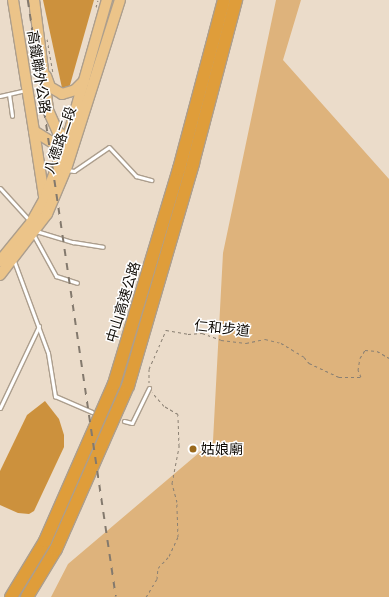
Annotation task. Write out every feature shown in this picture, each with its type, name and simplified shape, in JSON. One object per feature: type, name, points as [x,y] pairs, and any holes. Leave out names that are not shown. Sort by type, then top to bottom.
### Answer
[{"type":"highway","name":"中山高速公路","points":[[11,597],[45,541],[114,384],[179,169],[224,0]]},
{"type":"highway","name":"中山高速公路","points":[[27,597],[56,550],[128,386],[193,164],[236,0]]},
{"type":"main road","name":"高鐵聯外公路","points":[[13,0],[26,90],[34,131],[69,145]]},
{"type":"main road","name":"高鐵聯外公路","points":[[34,0],[44,64],[48,110],[53,123],[69,145]]},
{"type":"main road","name":"八德路二段","points":[[0,261],[34,229],[47,214],[66,170],[69,145],[107,0]]},
{"type":"main road","name":"八德路二段","points":[[0,275],[13,260],[34,229],[45,198],[69,145],[120,0]]},
{"type":"main road","points":[[44,64],[50,87],[62,94],[75,90],[85,80]]},
{"type":"main road","points":[[34,131],[45,198]]},
{"type":"lane","points":[[0,96],[26,90],[37,180],[45,198]]},
{"type":"lane","points":[[9,94],[12,116]]},
{"type":"lane","points":[[66,170],[74,171],[109,147],[136,176],[151,180]]},
{"type":"lane","points":[[0,188],[34,229],[56,276],[78,283]]},
{"type":"lane","points":[[34,229],[73,242],[103,247]]},
{"type":"lane","points":[[13,260],[48,353],[55,396],[92,412]]},
{"type":"lane","points":[[0,408],[39,326]]},
{"type":"lane","points":[[124,421],[132,423],[149,388]]},
{"type":"path","points":[[47,36],[55,80]]},
{"type":"path","name":"仁和步道","points":[[149,388],[149,369],[166,330],[188,334],[202,333],[221,340],[246,343],[265,339],[281,343],[304,357],[309,363],[339,377],[361,377],[358,370],[360,358],[365,350],[377,351],[389,358]]},
{"type":"path","points":[[146,597],[157,579],[158,568],[169,556],[178,537],[177,502],[172,483],[179,446],[178,414],[164,406],[149,388]]},
{"type":"shaded area","points":[[43,0],[94,0],[70,85],[67,88],[62,88]]},
{"type":"shaded area","points":[[276,0],[301,0],[283,60],[389,179],[389,597],[51,597],[68,564],[213,441],[223,253]]},
{"type":"shaded area","points":[[45,401],[59,419],[64,435],[64,447],[34,511],[29,514],[18,513],[0,505],[0,471],[27,415]]},
{"type":"railway","points":[[28,0],[116,597]]},
{"type":"place","name":"姑娘廟","points":[[193,449]]}]
